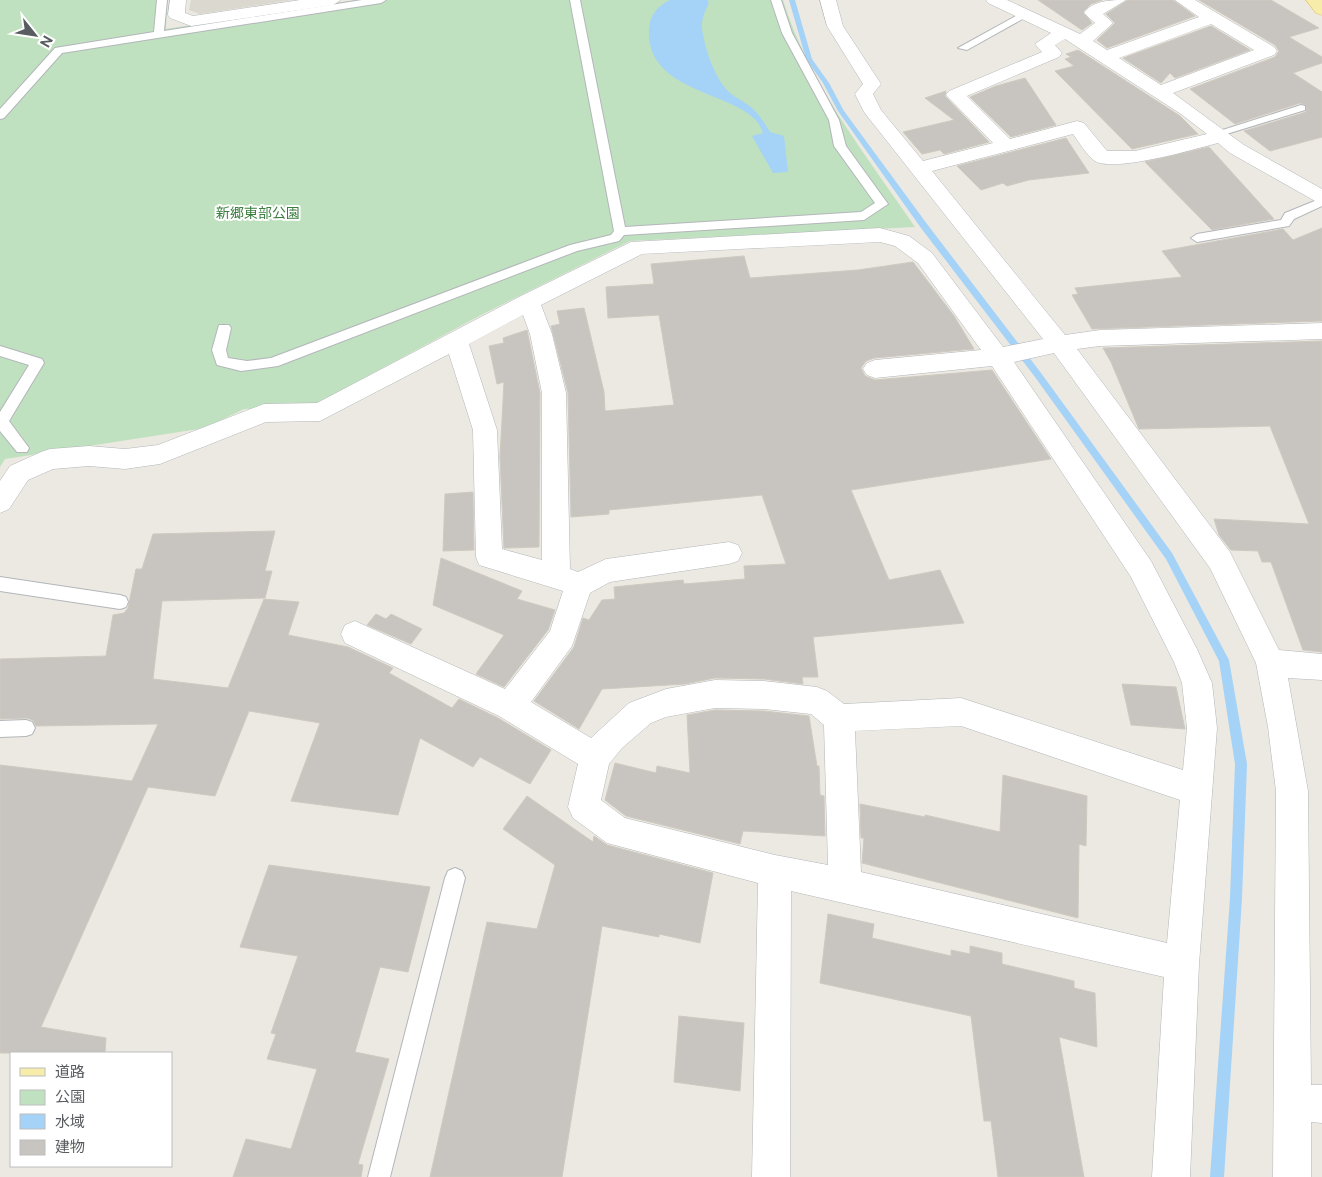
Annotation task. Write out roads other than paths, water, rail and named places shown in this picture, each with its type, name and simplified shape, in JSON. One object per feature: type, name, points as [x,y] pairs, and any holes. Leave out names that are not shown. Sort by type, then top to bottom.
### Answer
[{"type":"main road","points":[[1314,0],[1322,10]]},
{"type":"street","points":[[178,0],[176,15],[191,21],[333,0]]},
{"type":"street","points":[[828,0],[835,26],[872,84],[864,94],[873,112],[919,168],[1220,560],[1244,606],[1270,663],[1283,727],[1292,791],[1307,1104],[1292,1177]]},
{"type":"street","points":[[994,0],[1082,41],[1108,56],[1218,136],[1322,197]]},
{"type":"street","points":[[1082,41],[1105,23],[1092,13],[1118,0]]},
{"type":"street","points":[[1160,92],[1268,52],[1183,0]]},
{"type":"street","points":[[1108,56],[1212,18]]},
{"type":"street","points":[[1008,146],[955,94],[1054,53],[1044,44],[1064,33]]},
{"type":"street","points":[[919,168],[1077,127],[1102,157],[1135,156],[1218,136]]},
{"type":"street","points":[[2,494],[19,473],[50,459],[89,456],[125,459],[160,454],[264,413],[320,412],[529,301],[620,240],[638,247],[880,235],[902,242],[925,258],[1002,357],[1141,569],[1187,658],[1197,683],[1202,728],[1182,964],[1171,1177]]},
{"type":"street","points":[[510,706],[562,637],[567,580],[554,393],[541,334],[529,301]]},
{"type":"street","points":[[875,369],[1002,357],[1055,345],[1100,338],[1322,331]]},
{"type":"street","points":[[456,340],[485,430],[489,557],[567,580],[606,571],[729,553]]},
{"type":"street","points":[[355,634],[510,706],[595,757]]},
{"type":"street","points":[[1270,663],[1322,667]]},
{"type":"street","points":[[1182,964],[845,885],[775,871],[618,832],[584,807],[595,757],[611,738],[640,712],[666,703],[715,694],[764,695],[817,701],[839,718],[961,712],[1198,790]]},
{"type":"street","points":[[839,718],[845,885]]},
{"type":"street","points":[[771,1177],[775,871]]},
{"type":"lane","points":[[159,33],[162,0]]},
{"type":"lane","points":[[0,116],[59,50],[381,0]]},
{"type":"lane","points":[[575,0],[620,240]]},
{"type":"lane","points":[[224,328],[219,350],[222,361],[231,366],[255,366],[273,362],[574,248],[620,240],[864,216],[882,204],[840,146],[834,120],[791,40],[776,0]]},
{"type":"lane","points":[[963,48],[1025,14]]},
{"type":"lane","points":[[1218,136],[1301,108]]},
{"type":"lane","points":[[1197,238],[1285,223],[1289,216],[1322,202]]},
{"type":"lane","points":[[0,352],[37,363],[1,422],[22,448]]},
{"type":"lane","points":[[0,584],[120,602]]},
{"type":"lane","points":[[0,729],[26,728]]},
{"type":"lane","points":[[379,1177],[455,878]]},
{"type":"water","points":[[670,0],[707,0],[709,2],[703,18],[702,28],[705,44],[715,71],[729,92],[753,109],[770,132],[784,136],[788,172],[773,173],[752,136],[763,133],[755,119],[740,108],[680,81],[664,69],[652,52],[649,29],[651,19],[655,11]]},
{"type":"waterway","points":[[792,0],[809,59],[826,83],[841,111],[924,226],[1038,375],[1169,556],[1224,660],[1241,764],[1236,898],[1217,1177]]},
{"type":"park label","name":"新郷東部公園","points":[[258,213]]}]
